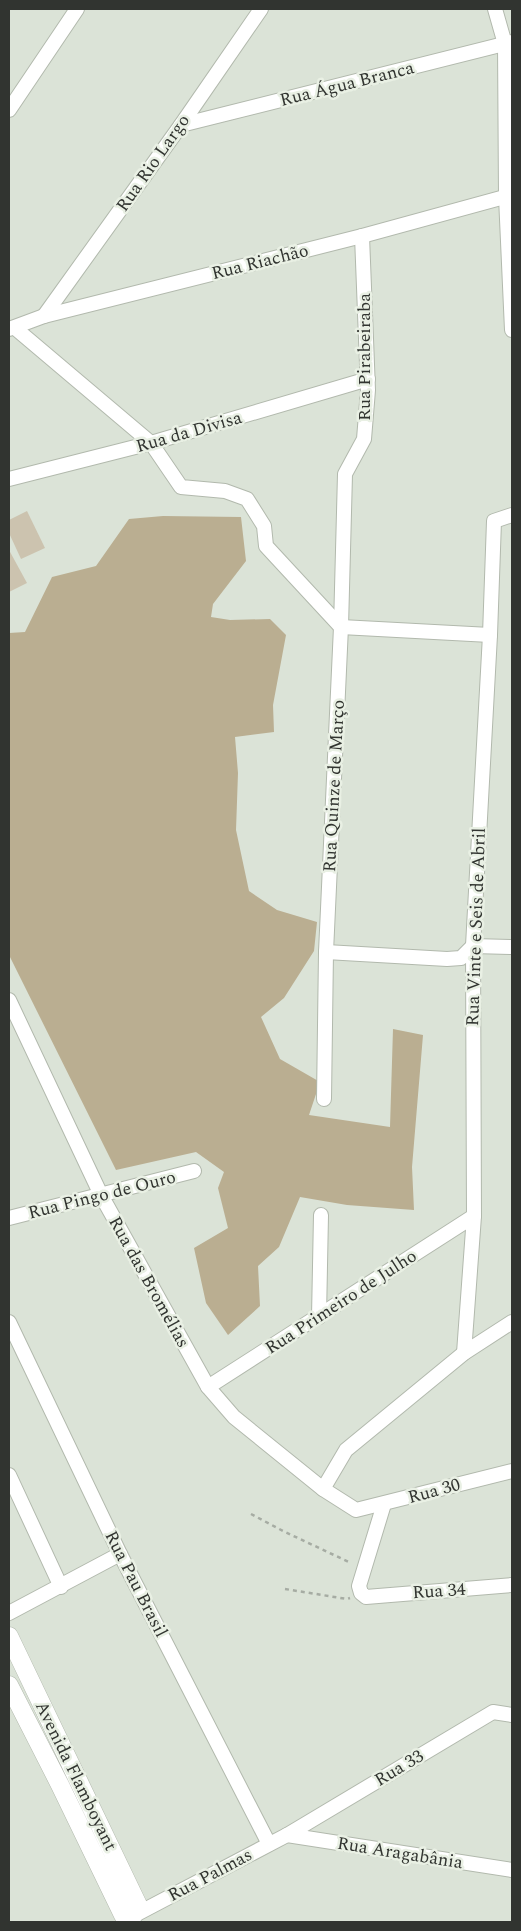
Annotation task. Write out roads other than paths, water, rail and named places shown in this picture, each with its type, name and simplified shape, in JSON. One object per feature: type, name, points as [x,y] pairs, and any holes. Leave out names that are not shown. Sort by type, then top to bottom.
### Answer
[{"type":"street","name":"Rua Rio Largo","points":[[44,316],[181,125],[260,9]]},
{"type":"street","points":[[495,9],[509,43],[509,196],[512,330]]},
{"type":"street","points":[[9,110],[72,10]]},
{"type":"street","name":"Rua Água Branca","points":[[181,125],[509,43]]},
{"type":"street","name":"Rua Riachão","points":[[12,328],[44,316],[362,236],[509,196]]},
{"type":"street","name":"Rua Pirabeiraba","points":[[345,474],[364,439],[368,379],[362,236]]},
{"type":"street","points":[[12,328],[151,443],[181,487],[225,491],[247,499],[264,526],[266,546],[341,627],[490,635]]},
{"type":"street","name":"Rua da Divisa","points":[[9,479],[151,443],[368,379]]},
{"type":"street","name":"Rua Quinze de Março","points":[[324,1098],[326,952],[341,627],[345,474]]},
{"type":"street","name":"Rua Vinte e Seis de Abril","points":[[464,1353],[474,1216],[473,946],[490,635],[494,521],[512,515]]},
{"type":"street","points":[[326,952],[447,959],[460,958],[473,946],[512,947]]},
{"type":"street","name":"Rua das Bromélias","points":[[9,1000],[101,1195],[208,1387],[234,1417],[323,1489],[356,1510]]},
{"type":"street","name":"Rua Pingo de Ouro","points":[[9,1218],[194,1171]]},
{"type":"street","points":[[319,1317],[321,1215]]},
{"type":"street","name":"Rua Primeiro de Julho","points":[[208,1387],[474,1216]]},
{"type":"street","name":"Rua Pau Brasil","points":[[9,1322],[120,1554],[268,1844]]},
{"type":"street","points":[[323,1489],[346,1450],[464,1353],[512,1322]]},
{"type":"street","name":"Rua 30","points":[[356,1510],[512,1471]]},
{"type":"street","points":[[9,1475],[61,1587]]},
{"type":"street","name":"Rua 34","points":[[384,1504],[359,1586],[363,1595],[512,1586]]},
{"type":"street","points":[[9,1613],[120,1554]]},
{"type":"street","name":"Avenida Flamboyant","points":[[9,1636],[138,1905],[134,1919],[123,1915],[9,1685]]},
{"type":"street","name":"Rua 33","points":[[287,1835],[493,1712],[512,1715]]},
{"type":"street","name":"Rua Palmas","points":[[134,1919],[287,1835]]},
{"type":"street","name":"Rua Aragabânia","points":[[287,1835],[512,1870]]}]
